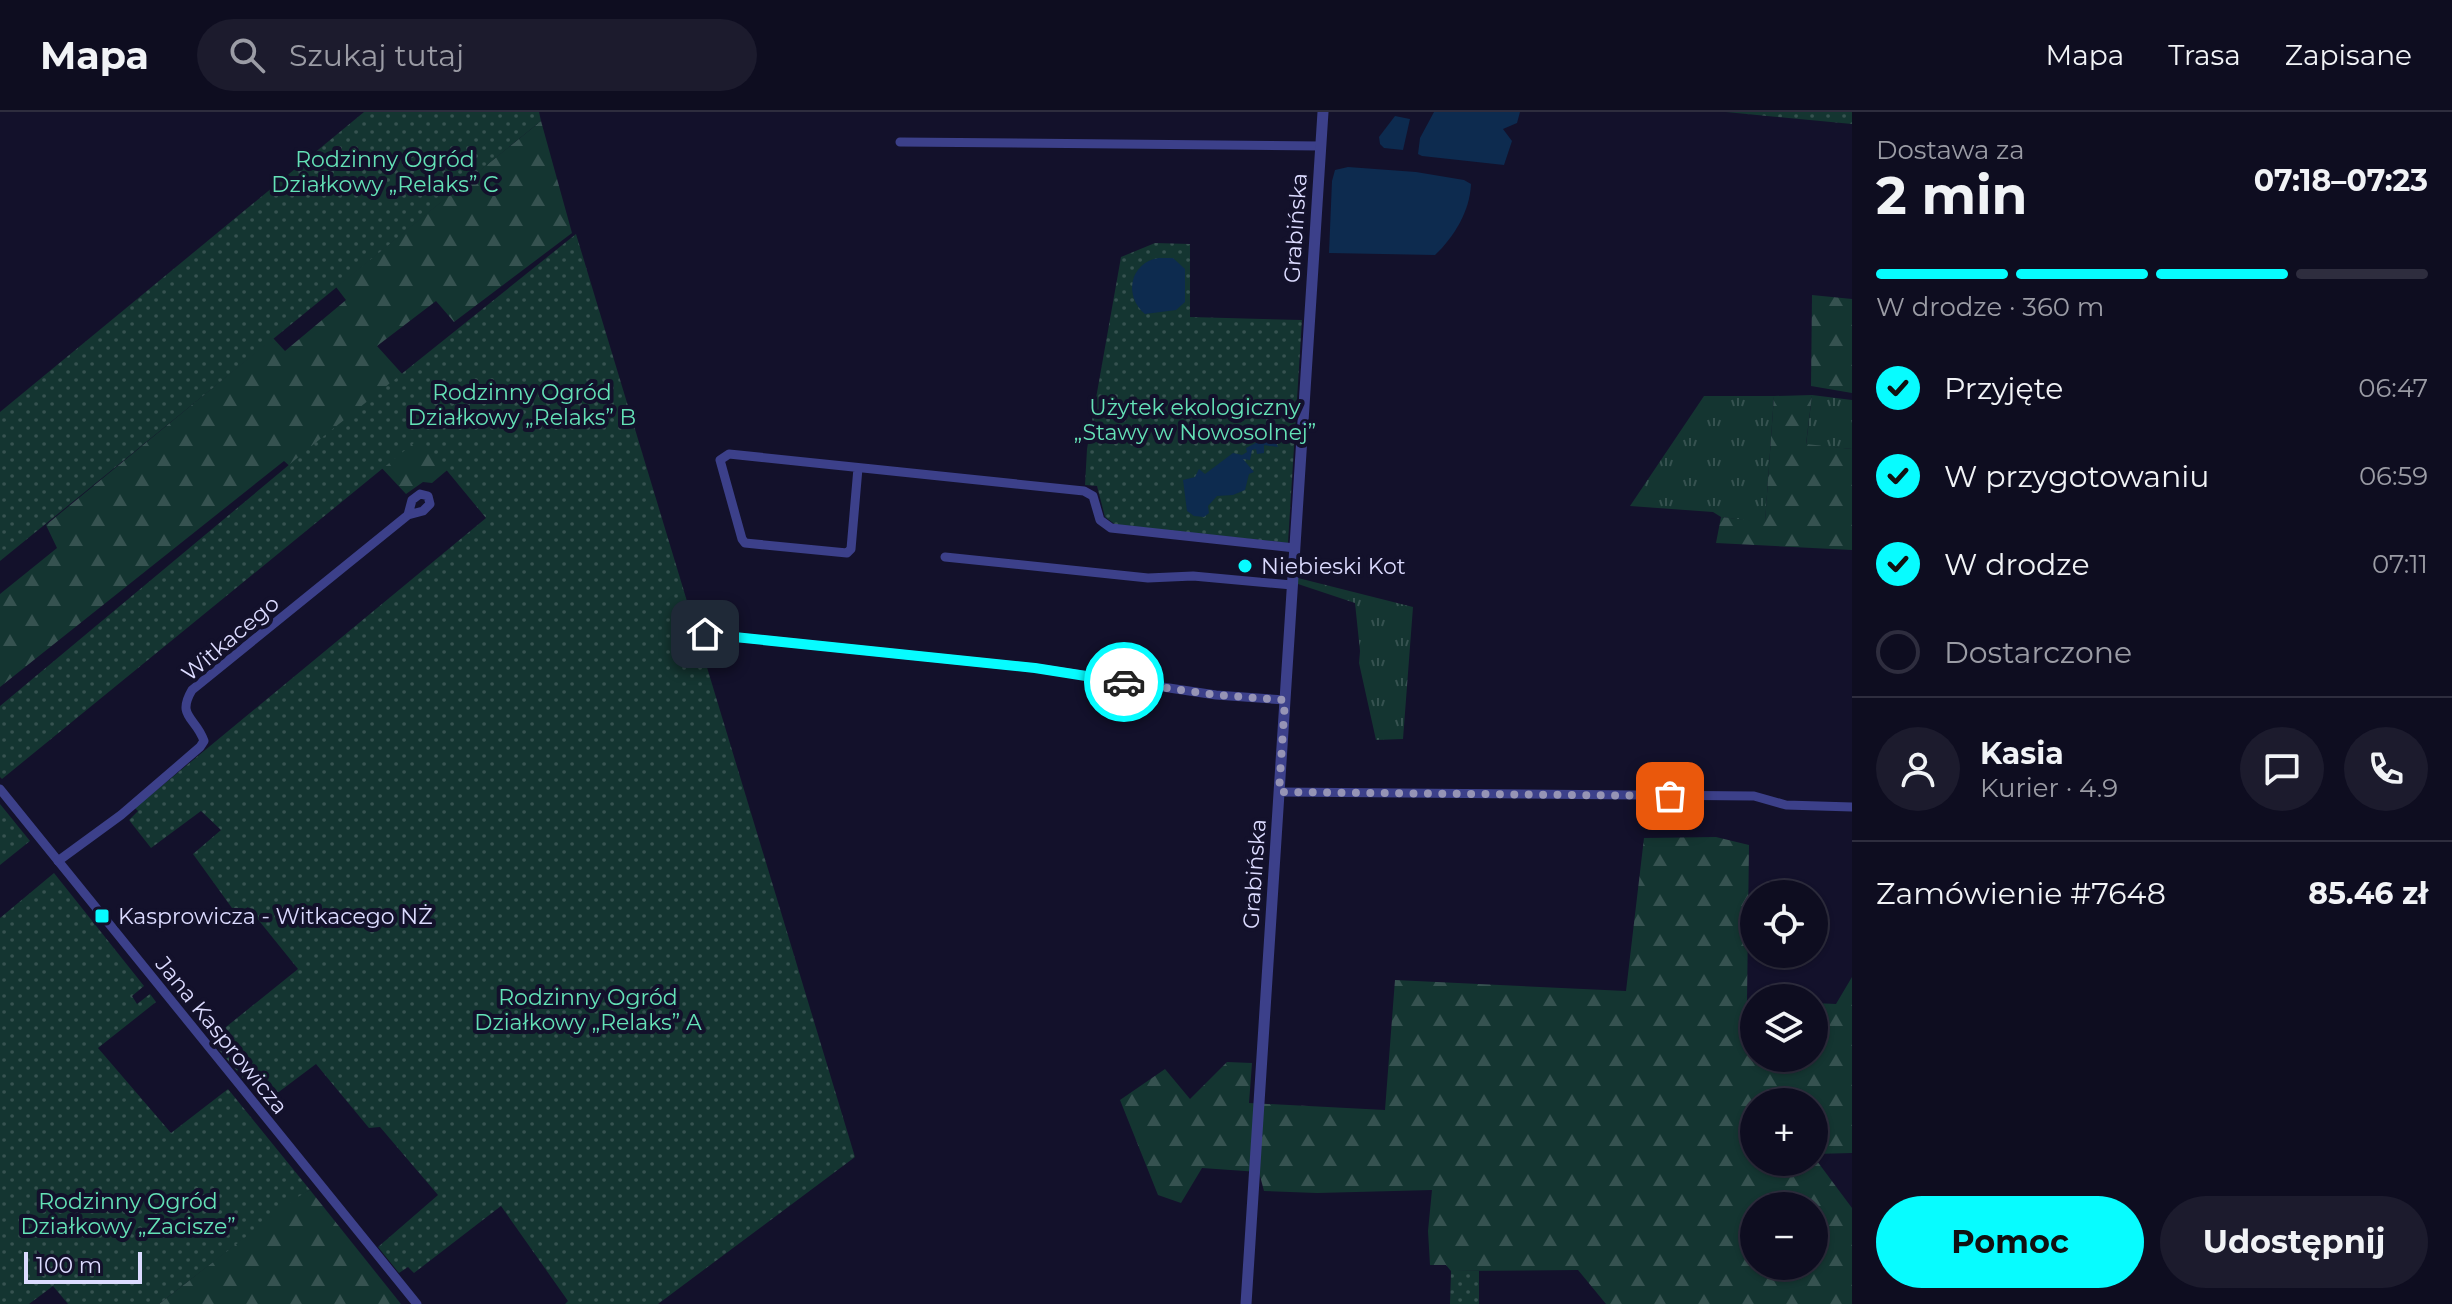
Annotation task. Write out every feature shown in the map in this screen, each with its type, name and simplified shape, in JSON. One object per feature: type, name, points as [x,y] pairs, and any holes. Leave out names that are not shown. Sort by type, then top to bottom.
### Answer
[{"type":"street","name":"Grabińska","points":[[1246,1304],[1323,112]]},
{"type":"street","points":[[900,142],[1321,146]]},
{"type":"street","points":[[858,468],[851,549],[847,553],[743,541],[719,465],[722,457],[729,454],[1084,491],[1093,496],[1100,520],[1111,528],[1295,548]]},
{"type":"street","name":"Witkacego","points":[[58,861],[121,815],[200,747],[204,741],[202,735],[184,709],[192,690],[408,515]]},
{"type":"street","points":[[945,557],[1148,578],[1193,576],[1292,585]]},
{"type":"street","points":[[705,634],[1021,667],[1216,695],[1285,700]]},
{"type":"street","name":"Jana Kasprowicza","points":[[0,789],[417,1304]]},
{"type":"street","points":[[1279,792],[1754,796],[1786,805],[1852,807]]},
{"type":"green space","name":"Rodzinny Ogród Działkowy „Relaks” C","points":[[364,112],[539,112],[541,121],[0,561],[0,412]]},
{"type":"green space","points":[[1726,112],[1852,112],[1852,124]]},
{"type":"green space","points":[[541,121],[572,233],[454,322],[436,301],[377,346],[471,450],[432,483],[423,482],[406,494],[378,464],[328,500],[284,461],[0,687],[0,594],[57,548],[46,525],[273,338],[285,351],[346,300],[336,287]]},
{"type":"green space","points":[[576,234],[855,1157],[658,1304],[565,1304],[568,1301],[501,1206],[414,1273],[408,1267],[399,1273],[378,1247],[438,1195],[380,1127],[369,1128],[316,1064],[264,1103],[215,1045],[219,1040],[216,1035],[298,969],[248,907],[237,915],[193,854],[221,830],[201,811],[151,848],[129,820],[138,811],[135,808],[486,518],[420,438],[2,779],[0,777],[0,706],[314,444]]},
{"type":"green space","name":"Użytek ekologiczny „Stawy w Nowosolnej”","points":[[1155,243],[1190,244],[1190,317],[1302,320],[1288,543],[1116,525],[1105,517],[1097,486],[1085,485],[1087,449],[1121,257]]},
{"type":"green space","points":[[1812,295],[1852,299],[1852,393],[1811,386]]},
{"type":"green space","points":[[1812,395],[1852,400],[1852,449],[1806,445]]},
{"type":"green space","points":[[1812,395],[1806,444],[1852,449],[1852,550],[1716,543],[1721,517],[1765,522],[1774,396]]},
{"type":"green space","points":[[1704,396],[1774,396],[1765,523],[1721,517],[1713,512],[1630,506]]},
{"type":"green space","points":[[1298,578],[1413,607],[1403,739],[1376,740],[1359,663],[1355,603],[1298,584]]},
{"type":"green space","points":[[0,804],[30,841],[0,865]]},
{"type":"green space","points":[[1716,837],[1749,845],[1749,880],[1740,880],[1740,968],[1747,968],[1747,984],[1740,984],[1740,1072],[1828,1072],[1828,1004],[1836,1004],[1852,977],[1852,1153],[1828,1154],[1828,1088],[1740,1088],[1740,1176],[1828,1176],[1852,1208],[1852,1304],[1606,1304],[1578,1270],[1451,1271],[1446,1265],[1430,1265],[1428,1231],[1432,1190],[1264,1191],[1259,1172],[1202,1168],[1181,1203],[1158,1195],[1120,1100],[1165,1069],[1190,1099],[1227,1062],[1252,1063],[1249,1103],[1385,1110],[1395,980],[1626,991],[1644,838]]},
{"type":"green space","name":"Rodzinny Ogród Działkowy „Zacisze”","points":[[54,873],[144,986],[132,996],[137,1004],[150,994],[156,1002],[98,1048],[171,1133],[228,1089],[310,1190],[159,1304],[68,1304],[53,1286],[29,1304],[0,1304],[0,918]]},
{"type":"green space","points":[[310,1190],[401,1304],[159,1304],[296,1197]]},
{"type":"green space","points":[[1451,1271],[1479,1271],[1479,1304],[1450,1304]]},
{"type":"water","points":[[1434,112],[1520,112],[1517,123],[1503,129],[1512,141],[1504,165],[1418,154],[1420,138]]},
{"type":"water","points":[[1395,116],[1410,119],[1403,150],[1384,148],[1380,144],[1379,137]]},
{"type":"water","points":[[1348,167],[1416,172],[1464,180],[1471,184],[1468,204],[1454,232],[1435,255],[1329,253],[1332,181],[1335,170]]},
{"type":"water","points":[[1159,258],[1173,258],[1185,269],[1185,302],[1176,310],[1145,314],[1134,298],[1133,281],[1141,266]]},
{"type":"water","points":[[1266,430],[1278,447],[1264,445],[1264,453],[1257,454],[1256,449],[1252,450],[1250,460],[1243,459],[1254,472],[1249,474],[1245,490],[1217,496],[1204,517],[1187,511],[1183,480],[1195,477],[1199,469],[1205,474],[1233,453],[1242,455],[1247,452],[1246,448],[1267,437],[1263,433]]},
{"type":"way so far","points":[[1124,682],[1216,695],[1285,700],[1279,792],[1670,796]]},
{"type":"place","name":"Niebieski Kot","points":[[1245,566]]},
{"type":"place","name":"Kasprowicza - Witkacego NŻ","points":[[102,916]]},
{"type":"route","points":[[705,634],[1035,668],[1124,682]]},
{"type":"park label","name":"Rodzinny Ogród Działkowy „Relaks” B","points":[[522,404]]},
{"type":"park label","name":"Rodzinny Ogród Działkowy „Relaks” A","points":[[588,1010]]}]
